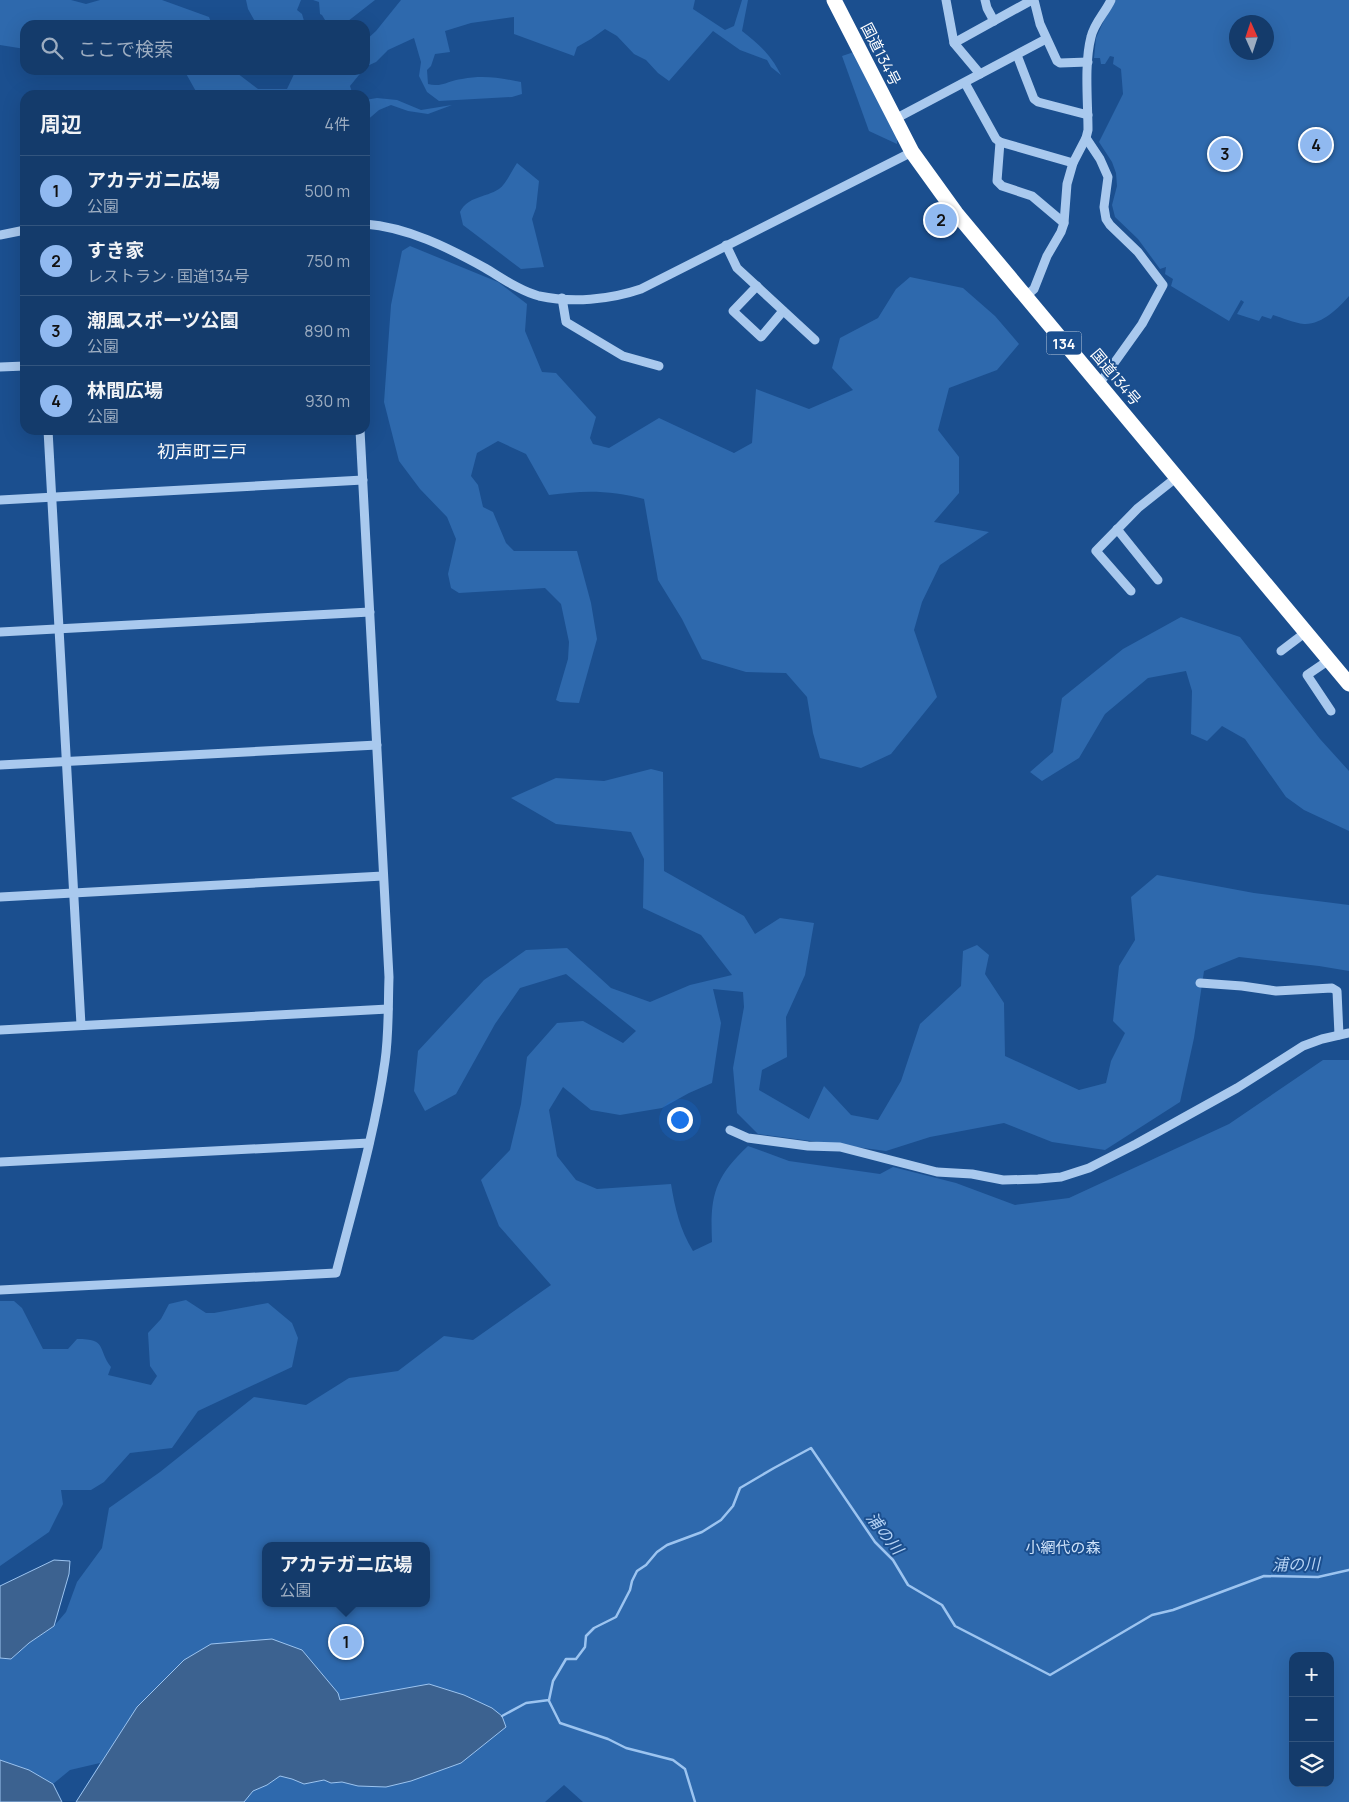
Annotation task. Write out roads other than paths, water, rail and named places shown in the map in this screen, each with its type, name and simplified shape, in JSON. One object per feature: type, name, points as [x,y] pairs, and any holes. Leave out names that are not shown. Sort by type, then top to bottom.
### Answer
[{"type":"highway","name":"国道134号","points":[[834,0],[912,152],[956,213],[1099,382],[1349,684]]},
{"type":"street","points":[[946,0],[954,43],[980,74]]},
{"type":"street","points":[[985,0],[994,21]]},
{"type":"street","points":[[954,43],[1033,0],[1040,24],[1057,61],[1060,63],[1088,62]]},
{"type":"street","points":[[1026,296],[1034,288],[1047,256],[1064,223],[1066,191],[1073,164],[1086,138],[1088,62],[1091,37],[1096,24],[1111,0]]},
{"type":"street","points":[[895,119],[1046,39]]},
{"type":"street","points":[[1017,55],[1034,99],[1038,102],[1088,115]]},
{"type":"street","points":[[965,83],[996,139],[1000,142],[1073,164]]},
{"type":"street","points":[[1086,138],[1100,159],[1108,177],[1104,207],[1106,219],[1138,252],[1163,285],[1142,324],[1099,382]]},
{"type":"street","points":[[1000,142],[997,181],[1002,186],[1032,196],[1064,223]]},
{"type":"street","points":[[370,225],[385,227],[425,239],[473,261],[520,288],[539,296],[587,299],[624,295],[640,289],[912,152]]},
{"type":"street","points":[[0,235],[20,231]]},
{"type":"street","points":[[726,245],[737,268],[815,340]]},
{"type":"street","points":[[757,286],[733,311],[761,337],[783,312]]},
{"type":"street","points":[[562,298],[566,322],[623,356],[658,366]]},
{"type":"street","points":[[0,367],[20,366]]},
{"type":"street","points":[[48,435],[80,1025]]},
{"type":"street","points":[[0,1290],[336,1273],[378,1105],[385,1061],[389,977],[360,435]]},
{"type":"street","points":[[1131,591],[1096,551],[1138,508],[1177,477]]},
{"type":"street","points":[[0,500],[363,480]]},
{"type":"street","points":[[1117,530],[1158,580]]},
{"type":"street","points":[[0,632],[370,612]]},
{"type":"street","points":[[1281,651],[1306,632]]},
{"type":"street","points":[[1329,660],[1307,675],[1331,711]]},
{"type":"street","points":[[0,765],[377,744]]},
{"type":"street","points":[[0,897],[384,876]]},
{"type":"street","points":[[1200,983],[1276,991],[1332,988],[1337,991],[1339,1035]]},
{"type":"street","points":[[0,1030],[388,1009]]},
{"type":"street","points":[[730,1130],[748,1138],[808,1146],[840,1146],[937,1172],[972,1174],[1003,1180],[1061,1177],[1089,1168],[1209,1104],[1272,1067],[1303,1046],[1322,1039],[1349,1033]]},
{"type":"street","points":[[0,1162],[368,1143]]},
{"type":"waterway","name":"浦の川","points":[[502,1716],[526,1703],[549,1700],[553,1681],[566,1659],[576,1659],[585,1647],[586,1636],[594,1628],[616,1617],[630,1590],[637,1571],[646,1565],[657,1552],[667,1545],[702,1532],[721,1520],[733,1506],[740,1488],[811,1448],[875,1542],[893,1560],[908,1585],[942,1605],[955,1626],[1050,1675],[1152,1615],[1173,1610],[1264,1576],[1318,1577],[1349,1570]]},
{"type":"waterway","points":[[549,1701],[560,1723],[608,1739],[626,1748],[673,1760],[685,1769],[695,1802]]},
{"type":"place","name":"林間広場","points":[[1316,145]]},
{"type":"place","name":"潮風スポーツ公園","points":[[1225,154]]},
{"type":"place","name":"すき家","points":[[941,220]]},
{"type":"place","name":"アカテガニ広場","points":[[346,1642]]},
{"type":"district","name":"初声町三戸","points":[[202,451]]},
{"type":"park label","name":"小網代の森","points":[[1063,1547]]}]
